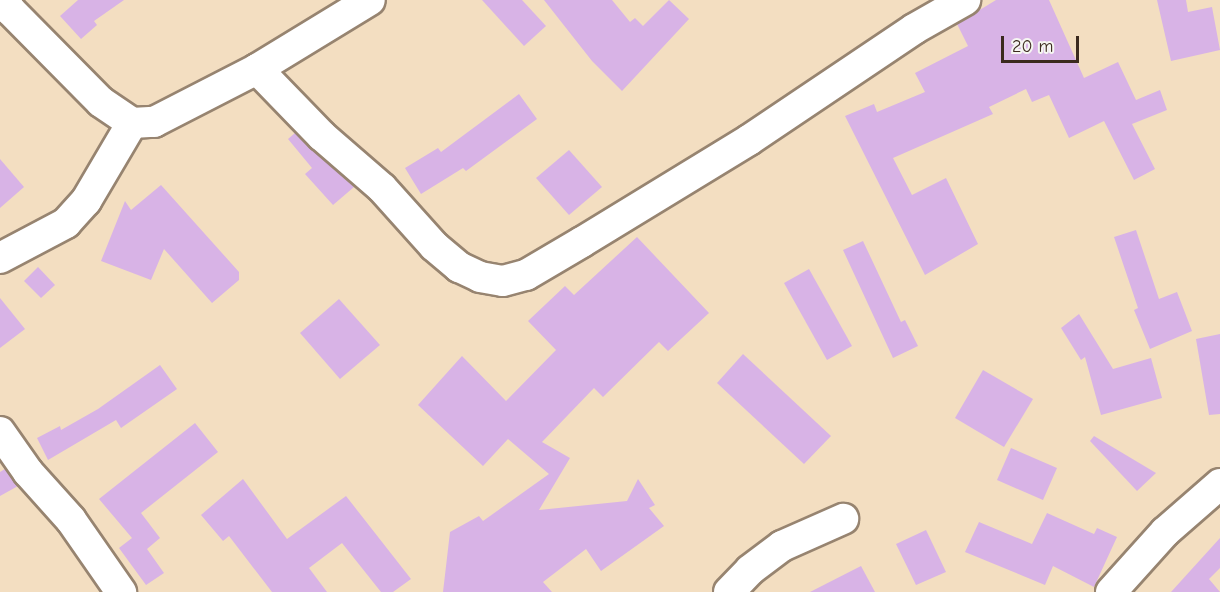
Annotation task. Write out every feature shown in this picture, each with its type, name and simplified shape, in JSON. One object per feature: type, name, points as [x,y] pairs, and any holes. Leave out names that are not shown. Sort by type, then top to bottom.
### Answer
[{"type":"street","points":[[4,0],[10,10],[101,102],[132,123],[154,122],[257,69],[370,0]]},
{"type":"street","points":[[257,69],[322,136],[382,188],[434,246],[459,267],[480,277],[503,281],[526,275],[582,242],[749,140],[914,29],[965,0]]},
{"type":"street","points":[[0,258],[66,224],[86,201],[132,123]]},
{"type":"street","points":[[0,432],[28,472],[71,520],[121,592]]},
{"type":"street","points":[[1111,592],[1165,532],[1220,484]]},
{"type":"street","points":[[729,592],[750,570],[782,546],[843,519]]},
{"type":"building","points":[[78,0],[124,0],[94,21],[97,25],[81,39],[60,16]]},
{"type":"building","points":[[482,0],[522,0],[546,26],[524,46]]},
{"type":"building","points":[[544,0],[612,0],[630,22],[635,18],[643,26],[669,0],[689,19],[622,91],[592,61]]},
{"type":"building","points":[[996,0],[1049,0],[1084,78],[1118,62],[1136,100],[1160,90],[1167,110],[1132,124],[1155,169],[1134,180],[1104,121],[1069,138],[1049,95],[1032,102],[1026,89],[989,107],[993,114],[893,158],[912,195],[946,178],[978,244],[925,275],[845,116],[874,104],[877,112],[925,92],[915,73],[968,46],[957,24]]},
{"type":"building","points":[[1157,0],[1186,0],[1188,12],[1212,7],[1220,50],[1171,61]]},
{"type":"building","points":[[519,94],[537,119],[466,171],[463,168],[421,194],[405,168],[438,148],[441,152]]},
{"type":"building","points":[[295,133],[354,187],[333,205],[305,174],[312,168],[288,139]]},
{"type":"building","points":[[569,150],[602,187],[569,215],[536,178]]},
{"type":"building","points":[[0,159],[24,187],[0,208]]},
{"type":"building","points":[[161,185],[239,272],[239,280],[212,303],[164,249],[151,280],[101,261],[125,201],[131,210]]},
{"type":"building","points":[[1136,230],[1159,299],[1177,292],[1192,331],[1150,349],[1134,310],[1138,308],[1114,237]]},
{"type":"building","points":[[637,237],[709,313],[668,351],[659,342],[603,397],[594,388],[542,442],[570,458],[539,510],[627,501],[638,479],[655,505],[649,508],[664,526],[601,571],[586,549],[543,582],[552,592],[443,592],[450,532],[479,516],[483,521],[549,474],[508,439],[483,466],[418,405],[462,356],[506,401],[556,350],[528,321],[565,286],[574,295]]},
{"type":"building","points":[[863,241],[901,322],[905,320],[918,346],[893,358],[843,250]]},
{"type":"building","points":[[38,267],[55,285],[41,298],[24,281]]},
{"type":"building","points":[[809,269],[852,346],[827,360],[784,283]]},
{"type":"building","points":[[0,298],[25,329],[0,348]]},
{"type":"building","points":[[339,299],[380,345],[340,379],[300,333]]},
{"type":"building","points":[[1079,314],[1113,369],[1151,358],[1162,398],[1101,415],[1085,357],[1081,360],[1061,328]]},
{"type":"building","points":[[1220,334],[1220,414],[1209,415],[1196,339]]},
{"type":"building","points":[[743,354],[831,436],[804,464],[717,383]]},
{"type":"building","points":[[160,365],[177,389],[121,428],[116,420],[48,460],[37,438],[60,426],[61,430],[98,409]]},
{"type":"building","points":[[983,370],[1033,399],[1004,447],[955,418]]},
{"type":"building","points":[[195,423],[218,452],[141,513],[160,538],[147,549],[164,573],[146,585],[119,548],[132,538],[99,499]]},
{"type":"building","points":[[1094,436],[1156,473],[1137,491],[1090,441]]},
{"type":"building","points":[[1011,448],[1057,468],[1043,500],[997,480]]},
{"type":"building","points":[[5,469],[18,486],[0,496],[0,472]]},
{"type":"building","points":[[243,479],[287,539],[346,496],[411,579],[393,592],[381,592],[342,543],[309,568],[327,592],[272,592],[229,536],[223,541],[201,515]]},
{"type":"building","points":[[1047,513],[1094,534],[1097,528],[1117,537],[1094,587],[1053,566],[1045,585],[965,552],[979,522],[1032,544]]},
{"type":"building","points":[[926,530],[946,572],[916,585],[896,544]]},
{"type":"building","points":[[1220,538],[1220,568],[1209,579],[1220,592],[1171,592]]},
{"type":"building","points":[[861,566],[875,592],[810,592]]}]
